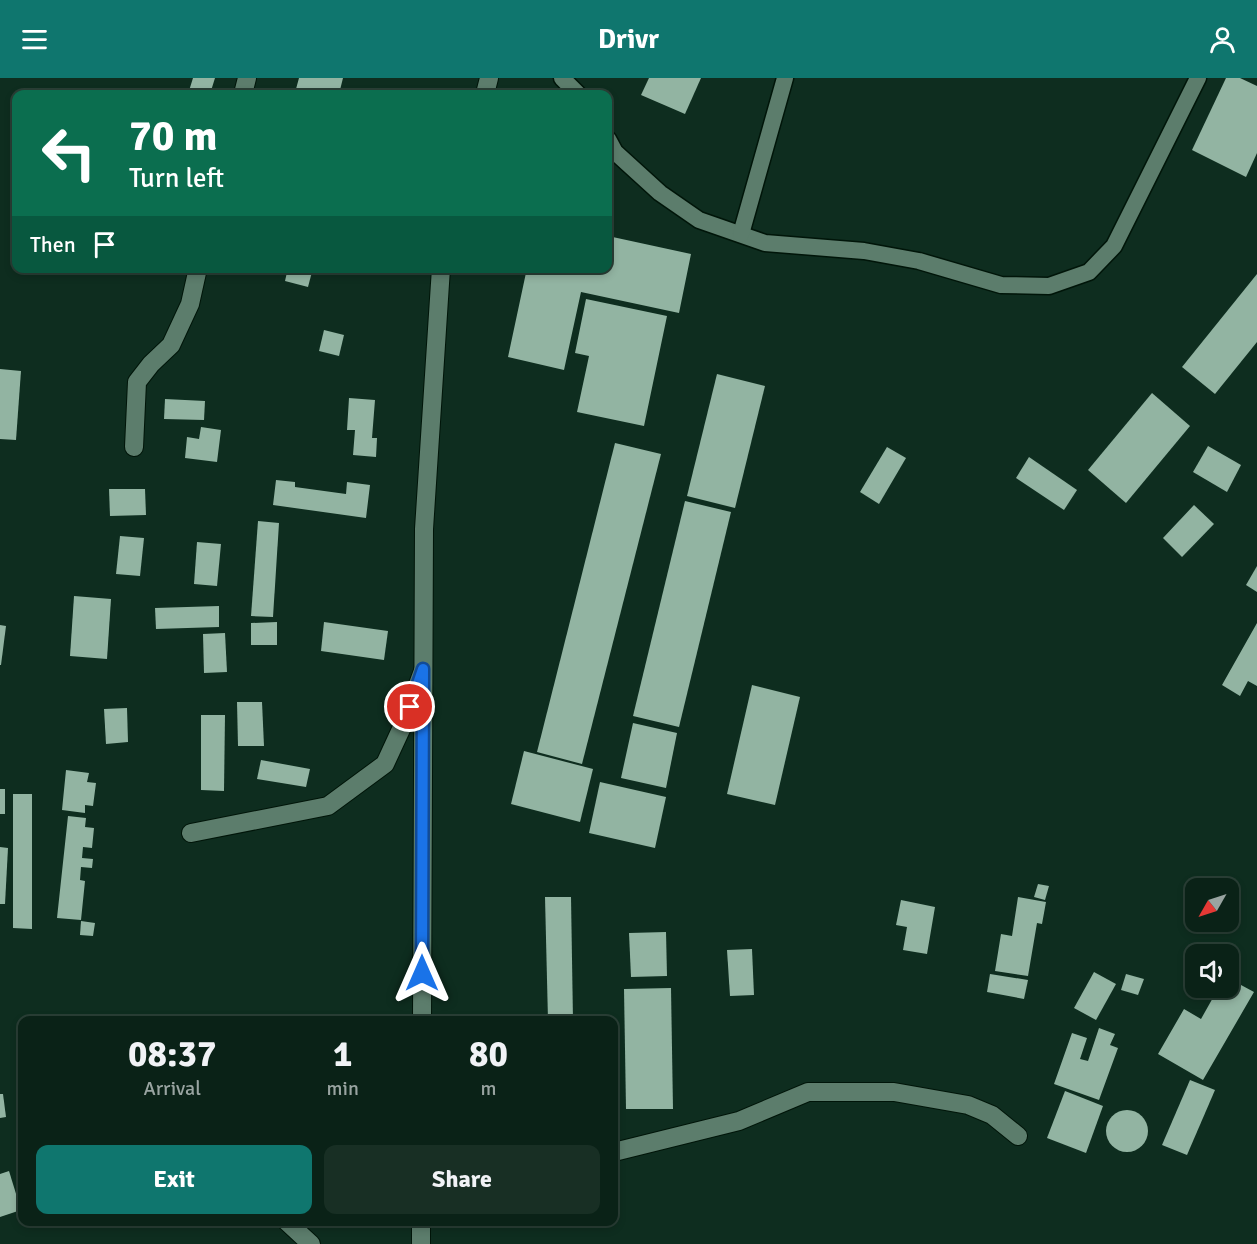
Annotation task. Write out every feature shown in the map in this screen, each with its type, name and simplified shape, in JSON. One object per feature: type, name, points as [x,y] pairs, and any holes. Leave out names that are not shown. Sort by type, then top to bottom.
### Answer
[{"type":"street","points":[[134,447],[137,382],[151,364],[171,345],[190,304],[197,273]]},
{"type":"street","points":[[422,1016],[424,529],[441,273]]},
{"type":"street","points":[[191,833],[328,806],[385,764],[403,725],[423,669]]},
{"type":"street","points":[[618,1151],[739,1121],[808,1092],[894,1092],[968,1105],[992,1115],[1018,1136]]},
{"type":"street","points":[[291,1226],[311,1244]]},
{"type":"street","points":[[421,1226],[421,1244]]},
{"type":"lane","points":[[562,78],[574,90]]},
{"type":"lane","points":[[741,234],[785,78]]},
{"type":"lane","points":[[612,146],[615,152],[660,194],[699,220],[765,243],[864,251],[919,261],[1001,285],[1049,286],[1089,272],[1114,246],[1197,78]]},
{"type":"building","points":[[193,78],[215,78],[211,90],[189,90]]},
{"type":"building","points":[[299,78],[343,78],[340,90],[296,89]]},
{"type":"building","points":[[649,78],[701,78],[685,114],[641,95]]},
{"type":"building","points":[[1226,78],[1240,78],[1257,86],[1257,153],[1246,177],[1192,150]]},
{"type":"building","points":[[612,237],[691,254],[679,313],[581,292],[564,370],[508,357],[526,273],[612,273]]},
{"type":"building","points":[[287,273],[312,273],[308,287],[285,281]]},
{"type":"building","points":[[1257,274],[1257,342],[1215,394],[1182,367]]},
{"type":"building","points":[[586,299],[667,316],[644,426],[577,412],[589,356],[575,353]]},
{"type":"building","points":[[324,330],[344,335],[339,356],[319,351]]},
{"type":"building","points":[[0,369],[21,371],[16,440],[0,439]]},
{"type":"building","points":[[717,374],[765,386],[735,508],[687,496]]},
{"type":"building","points":[[1152,393],[1190,426],[1126,503],[1088,470]]},
{"type":"building","points":[[349,398],[375,400],[372,438],[377,438],[376,457],[353,455],[355,430],[347,430]]},
{"type":"building","points":[[165,399],[205,401],[204,420],[164,419]]},
{"type":"building","points":[[201,427],[221,430],[217,462],[185,458],[187,437],[199,439]]},
{"type":"building","points":[[615,443],[661,454],[582,764],[537,752]]},
{"type":"building","points":[[1208,446],[1241,465],[1227,492],[1193,472]]},
{"type":"building","points":[[887,447],[906,458],[879,504],[860,492]]},
{"type":"building","points":[[1029,457],[1077,490],[1064,510],[1016,478]]},
{"type":"building","points":[[276,480],[295,482],[295,487],[346,494],[347,482],[370,485],[366,518],[273,505]]},
{"type":"building","points":[[109,489],[145,489],[146,515],[110,516]]},
{"type":"building","points":[[685,501],[731,512],[679,727],[633,716]]},
{"type":"building","points":[[1194,505],[1214,524],[1182,557],[1163,538]]},
{"type":"building","points":[[258,521],[279,523],[273,617],[251,616]]},
{"type":"building","points":[[120,536],[144,538],[140,576],[116,574]]},
{"type":"building","points":[[197,542],[221,544],[217,586],[194,584]]},
{"type":"building","points":[[1257,566],[1257,592],[1246,585]]},
{"type":"building","points":[[74,596],[111,599],[107,659],[70,656]]},
{"type":"building","points":[[219,606],[219,627],[156,629],[155,608]]},
{"type":"building","points":[[277,622],[277,645],[251,645],[251,623]]},
{"type":"building","points":[[324,622],[388,631],[384,660],[321,651]]},
{"type":"building","points":[[1257,623],[1257,686],[1248,681],[1240,696],[1222,685]]},
{"type":"building","points":[[0,625],[6,626],[1,665],[0,665]]},
{"type":"building","points":[[225,633],[227,672],[204,673],[203,634]]},
{"type":"building","points":[[752,685],[800,697],[775,805],[727,794]]},
{"type":"building","points":[[237,702],[262,702],[264,746],[238,746]]},
{"type":"building","points":[[127,708],[128,742],[106,744],[104,709]]},
{"type":"building","points":[[201,715],[225,715],[224,791],[201,790]]},
{"type":"building","points":[[633,723],[677,733],[666,788],[621,778]]},
{"type":"building","points":[[524,751],[593,769],[580,822],[511,804]]},
{"type":"building","points":[[261,760],[310,769],[306,787],[257,779]]},
{"type":"building","points":[[66,770],[89,773],[87,782],[96,783],[93,806],[85,805],[85,813],[62,810]]},
{"type":"building","points":[[600,782],[666,797],[655,848],[589,833]]},
{"type":"building","points":[[0,789],[5,789],[5,814],[0,814]]},
{"type":"building","points":[[13,794],[32,794],[32,929],[13,928]]},
{"type":"building","points":[[68,816],[86,818],[85,827],[94,828],[92,848],[83,847],[82,858],[93,859],[92,868],[81,867],[80,880],[85,881],[81,920],[57,918]]},
{"type":"building","points":[[0,847],[8,848],[5,904],[0,904]]},
{"type":"building","points":[[1038,884],[1049,886],[1045,900],[1034,897]]},
{"type":"building","points":[[545,897],[571,897],[573,1016],[548,1016]]},
{"type":"building","points":[[1018,897],[1046,902],[1042,924],[1037,923],[1028,976],[995,971],[1001,934],[1012,936]]},
{"type":"building","points":[[901,900],[935,907],[927,954],[903,950],[907,927],[896,925]]},
{"type":"building","points":[[81,921],[95,923],[93,936],[80,935]]},
{"type":"building","points":[[666,932],[667,976],[631,977],[629,933]]},
{"type":"building","points":[[752,949],[754,995],[730,996],[727,950]]},
{"type":"building","points":[[1094,972],[1116,984],[1096,1020],[1074,1008]]},
{"type":"building","points":[[990,974],[1028,980],[1024,999],[987,992]]},
{"type":"building","points":[[1126,974],[1144,979],[1138,995],[1121,990]]},
{"type":"building","points":[[1239,984],[1254,992],[1203,1080],[1158,1054],[1184,1009],[1201,1019],[1213,998],[1239,998]]},
{"type":"building","points":[[671,988],[673,1109],[626,1109],[624,989]]},
{"type":"building","points":[[1099,1028],[1115,1034],[1110,1045],[1118,1048],[1099,1100],[1054,1084],[1072,1033],[1087,1038],[1080,1059],[1088,1061]]},
{"type":"building","points":[[1190,1080],[1215,1090],[1187,1155],[1162,1145]]},
{"type":"building","points":[[1065,1091],[1103,1106],[1086,1153],[1047,1138]]},
{"type":"building","points":[[0,1094],[3,1094],[6,1117],[0,1118]]},
{"type":"building","points":[[1127,1110],[1142,1116],[1148,1131],[1142,1146],[1127,1152],[1112,1146],[1106,1131],[1112,1116]]},
{"type":"building","points":[[9,1171],[18,1200],[18,1211],[0,1217],[0,1174]]},
{"type":"route","points":[[410,707],[423,669],[422,973]]}]
